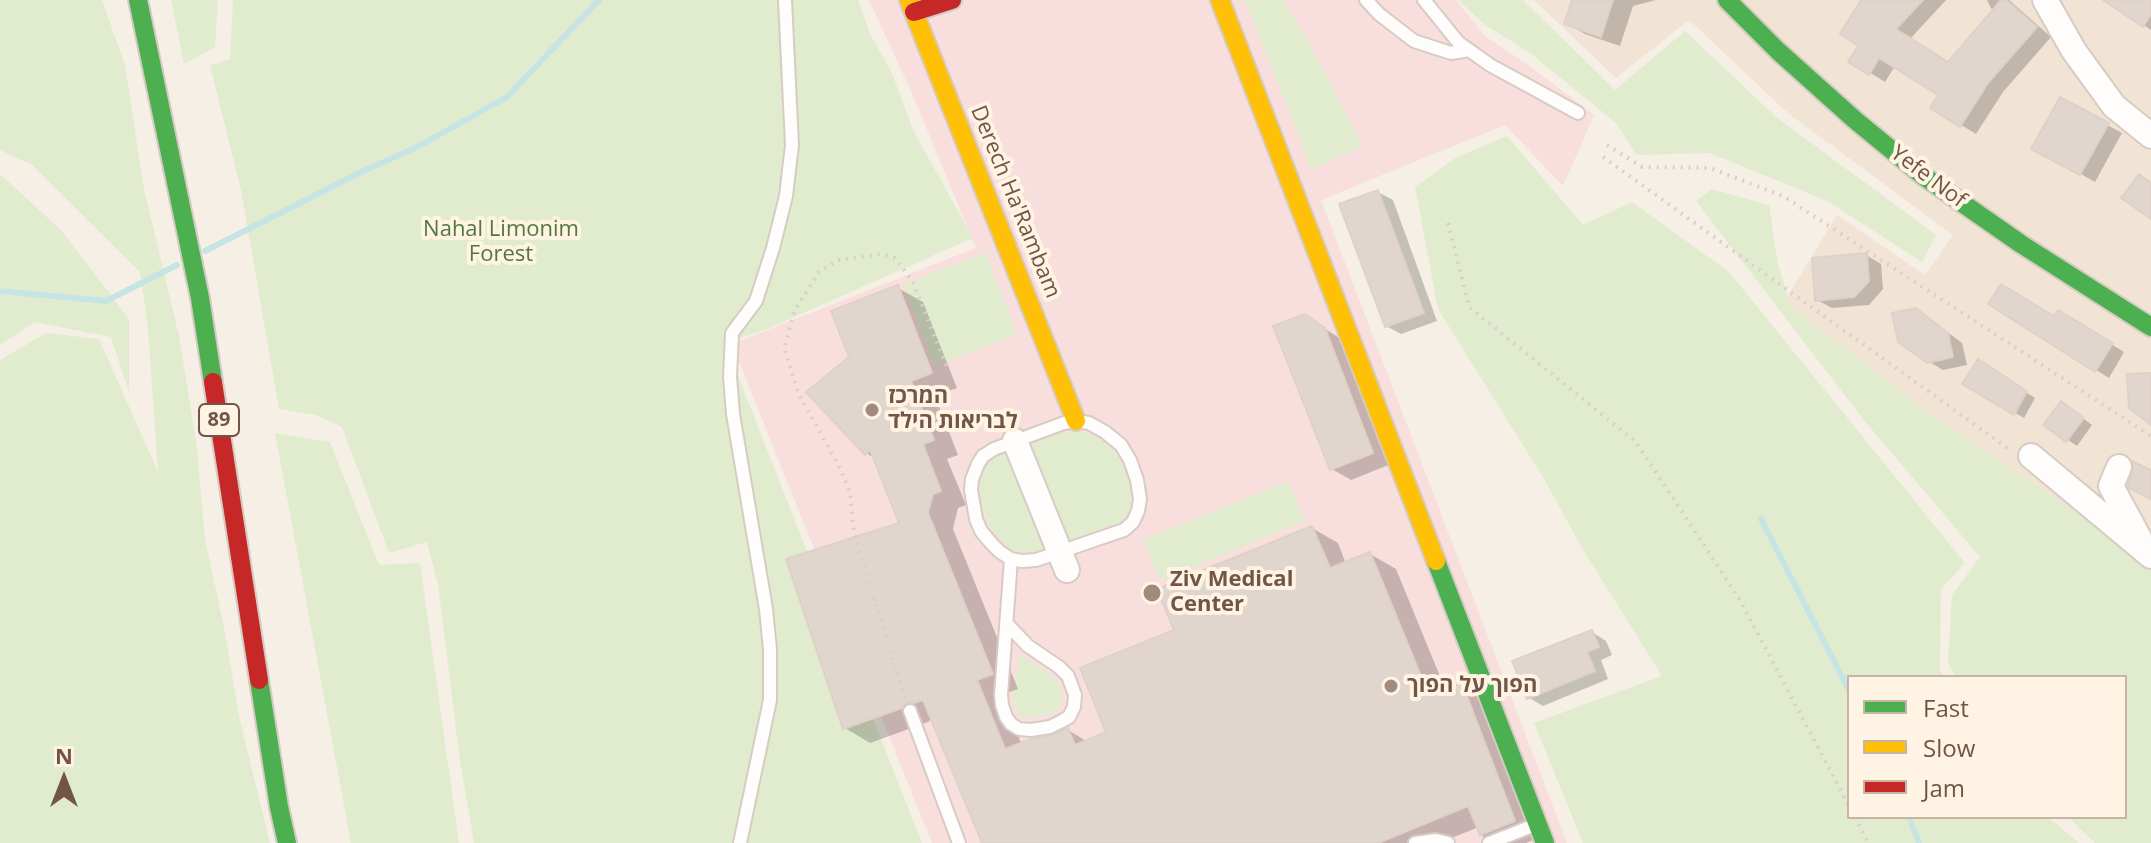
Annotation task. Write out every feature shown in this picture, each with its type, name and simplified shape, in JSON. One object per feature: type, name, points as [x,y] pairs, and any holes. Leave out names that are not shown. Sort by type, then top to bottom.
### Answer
[{"type":"main road","name":"89","points":[[138,0],[200,298],[287,843]]},
{"type":"main road","points":[[911,6],[952,0]]},
{"type":"main road","points":[[1220,0],[1545,843]]},
{"type":"main road","name":"Yefe Nof","points":[[1727,0],[1789,61],[1922,175],[2021,244],[2151,327]]},
{"type":"main road","name":"Derech Ha'Rambam","points":[[911,6],[1076,421]]},
{"type":"street","points":[[2045,0],[2074,51],[2114,106],[2151,136]]},
{"type":"street","points":[[1015,441],[1063,561]]},
{"type":"street","points":[[2031,456],[2148,553]]},
{"type":"street","points":[[2119,467],[2111,486],[2148,553]]},
{"type":"lane","points":[[740,843],[770,700],[770,649],[735,427],[730,377],[732,333],[756,301],[786,196],[792,145],[785,0]]},
{"type":"lane","points":[[1366,0],[1414,41],[1451,53],[1469,50]]},
{"type":"lane","points":[[1424,0],[1458,42],[1490,65],[1578,113]]},
{"type":"lane","points":[[1076,421],[1089,423],[1105,432],[1121,445],[1130,460],[1140,499],[1133,522],[1124,530],[1063,561],[1011,559],[981,531],[972,506],[972,479],[983,456],[994,449],[1076,421]]},
{"type":"lane","points":[[1007,624],[1028,646],[1059,667],[1072,684],[1074,707],[1069,717],[1050,727],[1031,730],[1019,729],[1006,717],[1001,695],[1011,559]]},
{"type":"lane","points":[[910,711],[959,843]]},
{"type":"lane","points":[[1489,843],[1537,824]]},
{"type":"lane","points":[[1415,843],[1436,840],[1448,843]]},
{"type":"path","points":[[1607,145],[1642,167],[1710,168],[1783,196],[2151,436]]},
{"type":"path","points":[[1603,157],[2008,450],[2031,456]]},
{"type":"path","points":[[1448,223],[1469,307],[1636,442],[1740,600],[1847,802]]},
{"type":"path","points":[[910,711],[854,533],[850,492],[799,395],[784,348],[795,310],[819,272],[838,260],[882,254],[895,258],[913,282],[947,367]]},
{"type":"path","points":[[1856,819],[1868,843]]},
{"type":"shaded area","name":"Ziv Medical Center","points":[[869,0],[1456,0],[1485,36],[1594,115],[1563,186],[1505,125],[1321,200],[1567,843],[932,843],[732,344],[976,248],[911,91]]},
{"type":"shaded area","points":[[1534,0],[2151,0],[2151,578],[1782,305],[1837,215],[1925,275],[1953,235],[1789,114],[1689,20],[1616,78]]},
{"type":"green space","points":[[0,0],[102,0],[125,65],[144,189],[179,336],[197,448],[205,539],[239,716],[270,843],[0,843],[0,360],[46,333],[99,339],[158,472],[148,329],[140,272],[32,165],[0,150]]},
{"type":"green space","points":[[171,0],[218,0],[215,47],[184,64]]},
{"type":"green space","name":"Nahal Limonim Forest","points":[[233,0],[858,0],[870,34],[892,73],[913,130],[973,238],[767,329],[725,343],[922,843],[474,843],[459,754],[438,584],[427,542],[389,553],[342,427],[315,415],[279,409],[241,190],[210,65],[230,59]]},
{"type":"green space","points":[[1245,0],[1283,0],[1363,145],[1312,170]]},
{"type":"green space","points":[[1458,0],[1523,0],[1615,90],[1685,31],[1776,117],[1936,235],[1922,262],[1829,202],[1710,153],[1637,155],[1616,123],[1530,53],[1484,24]]},
{"type":"green space","points":[[1507,136],[1583,225],[1632,202],[1729,272],[1965,563],[1941,589],[1942,675],[1847,675],[1847,819],[2050,819],[2079,843],[1583,843],[1534,723],[1662,676],[1438,309],[1415,187],[1457,157]]},
{"type":"green space","points":[[0,174],[61,230],[129,319],[129,392],[111,337],[35,322],[0,345]]},
{"type":"green space","points":[[1712,189],[1769,205],[1778,264],[1791,307],[1934,417],[2151,566],[2151,843],[2095,843],[2070,819],[2127,819],[2127,675],[1954,675],[1948,662],[1952,595],[1980,557],[1863,419],[1696,201]]},
{"type":"green space","points":[[986,253],[1017,334],[935,366],[903,284]]},
{"type":"green space","points":[[1066,432],[1086,432],[1114,451],[1129,482],[1130,509],[1120,522],[1034,552],[1014,551],[989,526],[981,504],[980,481],[989,462],[998,456]]},
{"type":"green space","points":[[275,433],[330,442],[379,565],[420,563],[459,843],[351,843]]},
{"type":"green space","points":[[1288,481],[1305,521],[1160,581],[1143,540]]},
{"type":"green space","points":[[1020,655],[1052,675],[1058,683],[1063,696],[1060,709],[1046,716],[1019,716],[1013,695]]},
{"type":"building","points":[[1572,0],[1613,0],[1601,37],[1564,24]]},
{"type":"building","points":[[1861,0],[1923,0],[1896,29],[1948,62],[2001,0],[2006,0],[2037,27],[1988,83],[1960,127],[1930,108],[1938,95],[1879,58],[1869,75],[1848,62],[1858,46],[1840,34]]},
{"type":"building","points":[[2103,0],[2151,0],[2151,14],[2143,27]]},
{"type":"building","points":[[2060,97],[2109,123],[2080,175],[2031,149]]},
{"type":"building","points":[[2139,174],[2151,183],[2151,219],[2121,198]]},
{"type":"building","points":[[1378,190],[1424,313],[1385,327],[1339,204]]},
{"type":"building","points":[[1867,253],[1869,281],[1854,297],[1815,301],[1812,258]]},
{"type":"building","points":[[2001,284],[2054,316],[2058,310],[2113,343],[2095,372],[1988,304]]},
{"type":"building","points":[[898,285],[932,373],[911,381],[934,440],[923,444],[941,491],[933,494],[928,513],[993,674],[977,680],[1005,749],[1068,728],[1075,745],[1106,732],[1080,668],[1174,630],[1157,589],[1312,526],[1330,568],[1370,552],[1427,691],[1460,678],[1515,821],[1480,835],[1468,806],[1378,843],[982,843],[923,700],[908,702],[902,708],[843,729],[786,559],[899,523],[870,450],[865,455],[806,392],[849,357],[831,311]]},
{"type":"building","points":[[1916,308],[1948,333],[1953,357],[1927,363],[1898,342],[1892,313]]},
{"type":"building","points":[[1305,314],[1325,328],[1373,453],[1330,470],[1273,326]]},
{"type":"building","points":[[1978,359],[2027,391],[2014,415],[1962,384]]},
{"type":"building","points":[[2151,373],[2151,425],[2129,408],[2127,374]]},
{"type":"building","points":[[2061,401],[2084,418],[2066,442],[2043,425]]},
{"type":"building","points":[[2132,461],[2151,470],[2151,499],[2129,488]]},
{"type":"building","points":[[1592,630],[1599,647],[1587,652],[1595,671],[1527,699],[1512,661]]},
{"type":"waterway","points":[[205,251],[415,148],[507,97],[599,0]]},
{"type":"waterway","points":[[0,291],[106,301],[177,265]]},
{"type":"waterway","points":[[1761,519],[1847,686]]},
{"type":"waterway","points":[[1910,819],[1919,843]]},
{"type":"traffic: fast","points":[[138,0],[200,298],[213,382]]},
{"type":"traffic: fast","points":[[1727,0],[1778,51],[1922,175],[2021,244],[2151,327]]},
{"type":"traffic: fast","points":[[1436,561],[1545,843]]},
{"type":"traffic: fast","points":[[259,680],[287,843]]},
{"type":"traffic: slow","points":[[909,0],[1076,421]]},
{"type":"traffic: slow","points":[[1220,0],[1436,561]]},
{"type":"traffic: jam","points":[[914,12],[952,0]]},
{"type":"traffic: jam","points":[[213,382],[259,680]]},
{"type":"place","name":"המרכז לבריאות הילד","points":[[872,410]]},
{"type":"place","name":"Ziv Medical Center","points":[[1152,593]]},
{"type":"place","name":"הפוך על הפוך","points":[[1391,686]]}]
